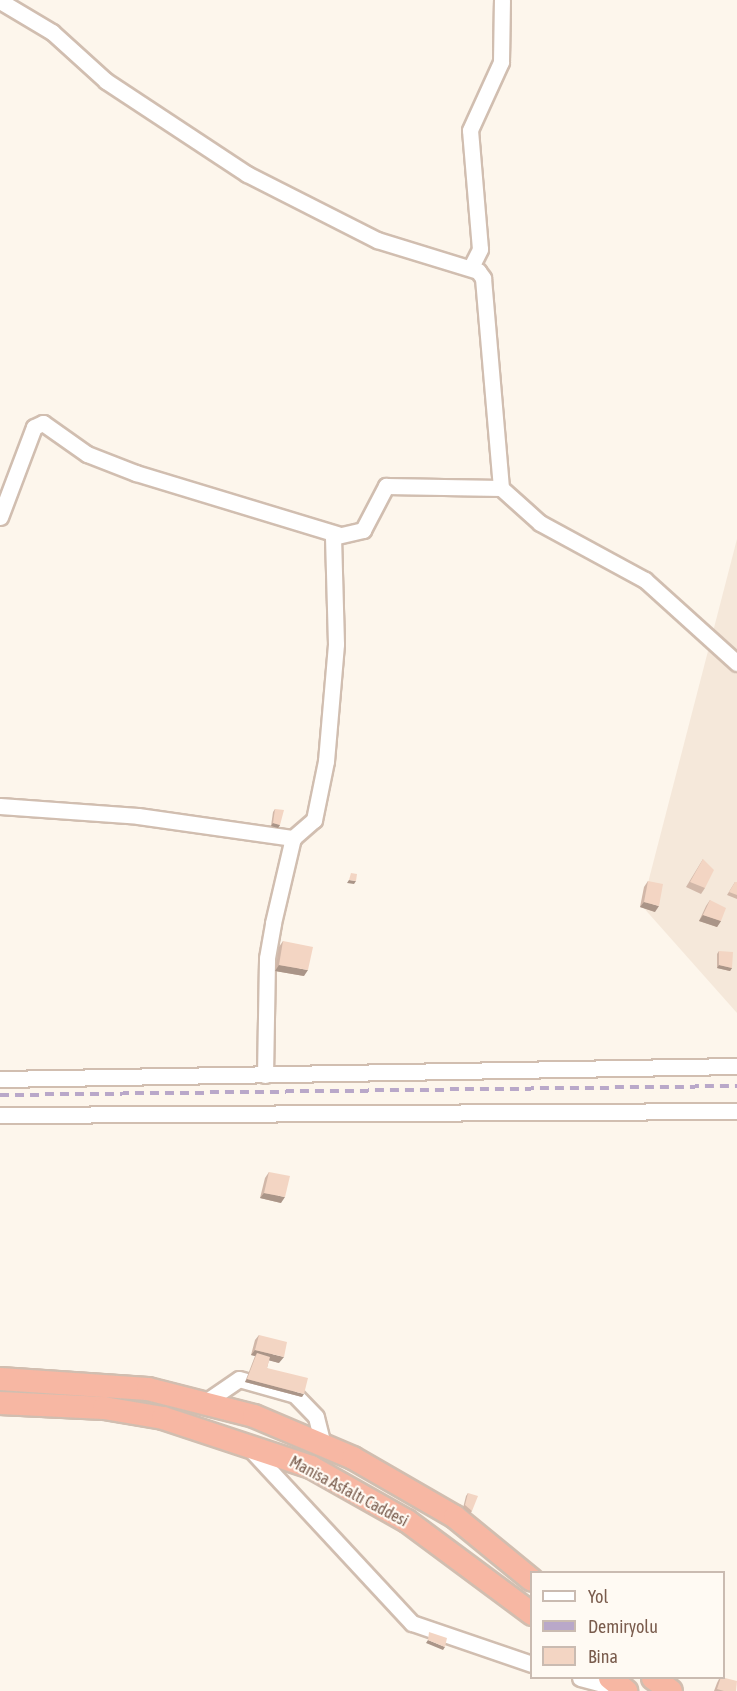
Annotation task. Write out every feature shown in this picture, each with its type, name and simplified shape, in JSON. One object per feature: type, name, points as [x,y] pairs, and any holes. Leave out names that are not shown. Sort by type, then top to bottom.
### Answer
[{"type":"highway","name":"Manisa Asfaltı Caddesi","points":[[0,1379],[148,1389],[254,1416],[323,1445],[455,1517],[530,1579]]},
{"type":"highway","name":"Manisa Asfaltı Caddesi","points":[[0,1403],[104,1408],[239,1439],[311,1467],[407,1521],[530,1613]]},
{"type":"highway","points":[[612,1679],[626,1691]]},
{"type":"highway","points":[[655,1679],[670,1691]]},
{"type":"street","points":[[471,267],[480,249],[470,130],[501,63],[502,0]]},
{"type":"street","points":[[0,1],[52,32],[106,81],[247,174],[377,240],[471,267],[483,278],[501,488]]},
{"type":"street","points":[[0,517],[34,427],[43,423],[87,453],[136,473],[337,534],[363,530],[386,486],[501,488],[540,523],[645,580],[737,663]]},
{"type":"street","points":[[265,1076],[267,958],[293,838],[317,814],[326,761],[337,534]]},
{"type":"street","points":[[0,806],[138,816],[293,838]]},
{"type":"street","points":[[0,1079],[737,1066]]},
{"type":"street","points":[[0,1116],[737,1111]]},
{"type":"street","points":[[204,1403],[238,1379],[295,1395],[316,1417],[323,1445]]},
{"type":"street","points":[[239,1439],[289,1486],[411,1623],[530,1664]]},
{"type":"street","points":[[587,1679],[626,1691]]},
{"type":"shaded area","points":[[737,539],[737,1013],[642,906]]},
{"type":"building","points":[[275,809],[284,810],[280,825],[273,823]]},
{"type":"building","points":[[703,859],[714,870],[705,888],[690,882]]},
{"type":"building","points":[[351,873],[357,874],[356,881],[349,880]]},
{"type":"building","points":[[648,881],[663,884],[659,906],[644,902]]},
{"type":"building","points":[[737,882],[737,895],[729,892]]},
{"type":"building","points":[[710,900],[726,908],[721,921],[703,915]]},
{"type":"building","points":[[283,941],[313,947],[308,970],[279,965]]},
{"type":"building","points":[[719,951],[733,952],[732,968],[719,965]]},
{"type":"building","points":[[269,1172],[290,1176],[285,1197],[264,1193]]},
{"type":"building","points":[[259,1335],[287,1342],[284,1357],[255,1350]]},
{"type":"building","points":[[257,1353],[270,1357],[267,1368],[308,1378],[304,1394],[247,1379]]},
{"type":"building","points":[[468,1493],[478,1496],[472,1511],[465,1505]]},
{"type":"building","points":[[429,1632],[447,1638],[445,1647],[428,1640]]},
{"type":"building","points":[[720,1679],[737,1681],[736,1691],[717,1689]]},
{"type":"railway","points":[[0,1095],[737,1086]]}]
